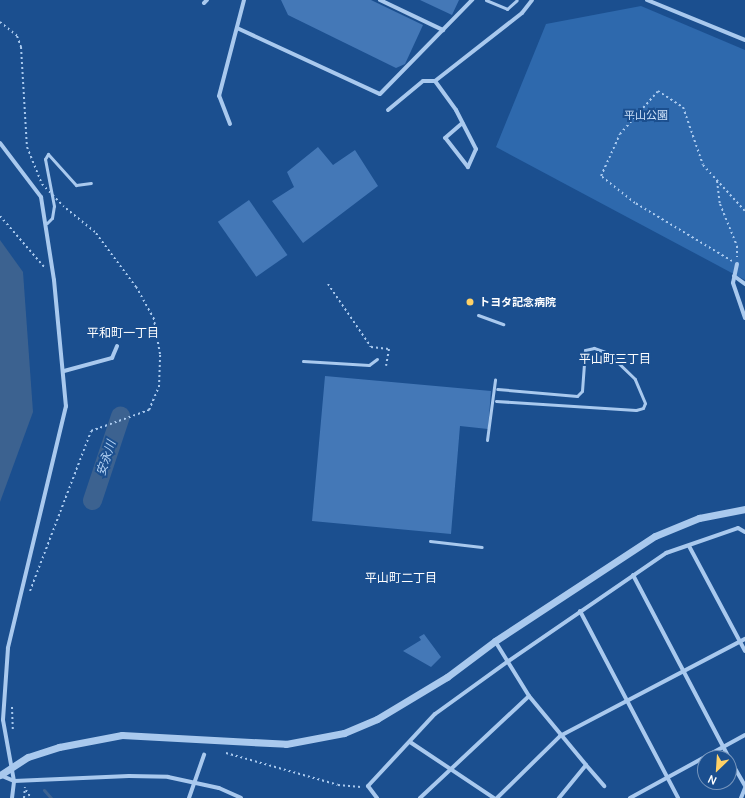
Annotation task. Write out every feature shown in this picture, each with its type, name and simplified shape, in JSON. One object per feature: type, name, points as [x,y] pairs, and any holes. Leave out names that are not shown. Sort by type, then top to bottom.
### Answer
[{"type":"street","points":[[230,124],[219,96],[244,0]]},
{"type":"street","points":[[380,0],[442,30]]},
{"type":"street","points":[[237,28],[380,94],[472,0]]},
{"type":"street","points":[[388,110],[423,81],[435,81],[522,13],[532,0]]},
{"type":"street","points":[[647,0],[745,40]]},
{"type":"street","points":[[655,3],[659,0]]},
{"type":"street","points":[[435,81],[462,123],[476,149],[468,167],[445,138],[462,123]]},
{"type":"street","points":[[0,143],[41,197],[47,223],[64,371],[64,414],[8,648],[3,720],[14,781],[12,798]]},
{"type":"street","points":[[737,264],[733,284],[745,318]]},
{"type":"street","points":[[734,276],[745,284]]},
{"type":"street","points":[[64,371],[112,358],[117,346]]},
{"type":"street","points":[[0,775],[28,758],[59,747],[122,735],[286,744],[316,741],[377,719],[447,678],[495,641],[655,536],[699,518],[745,509]]},
{"type":"street","points":[[377,798],[368,786],[435,714],[506,662],[666,554],[738,528],[745,532]]},
{"type":"street","points":[[689,546],[745,652]]},
{"type":"street","points":[[634,576],[724,750]]},
{"type":"street","points":[[580,611],[678,798]]},
{"type":"street","points":[[497,798],[560,736],[628,702],[745,639]]},
{"type":"street","points":[[495,641],[506,662],[529,696],[560,736],[604,786]]},
{"type":"street","points":[[420,798],[452,770],[529,696]]},
{"type":"street","points":[[630,798],[666,776],[745,735]]},
{"type":"street","points":[[410,742],[494,798]]},
{"type":"street","points":[[189,798],[204,755]]},
{"type":"street","points":[[559,798],[586,765]]},
{"type":"street","points":[[737,772],[745,787],[741,798]]},
{"type":"street","points":[[0,775],[14,781],[129,776],[168,777],[195,782],[241,798]]},
{"type":"lane","points":[[486,0],[507,9],[517,0]]},
{"type":"lane","points":[[47,223],[52,218],[54,206],[45,159],[48,154],[76,185],[91,183]]},
{"type":"lane","points":[[478,315],[503,324]]},
{"type":"lane","points":[[496,401],[636,410],[644,408],[645,403],[635,378],[608,353],[594,348],[585,350],[582,391],[577,396],[497,389]]},
{"type":"lane","points":[[303,361],[369,366],[377,359]]},
{"type":"lane","points":[[487,440],[495,380]]},
{"type":"lane","points":[[430,541],[482,547]]},
{"type":"path","points":[[0,22],[17,36],[21,47],[27,147],[42,184],[63,206],[95,232],[136,287],[154,319],[160,354],[158,387],[149,410],[134,418],[91,431],[83,448],[28,598]]},
{"type":"path","points":[[737,264],[635,203],[601,176],[620,134],[658,91],[688,114],[700,159],[717,181],[745,212]]},
{"type":"path","points":[[717,181],[720,204],[737,246],[737,264]]},
{"type":"path","points":[[0,216],[54,280]]},
{"type":"path","points":[[328,284],[371,347],[389,349],[386,366]]},
{"type":"path","points":[[12,700],[13,734]]},
{"type":"path","points":[[226,753],[338,785],[368,786]]},
{"type":"path","points":[[25,786],[31,798]]},
{"type":"path","points":[[24,798],[26,790]]},
{"type":"green space","name":"平山公園","points":[[641,6],[745,50],[745,280],[496,147],[546,24]]},
{"type":"shaded area","points":[[0,240],[23,272],[33,412],[0,502]]},
{"type":"building","points":[[281,0],[371,0],[423,25],[405,64],[396,68],[288,15]]},
{"type":"building","points":[[420,0],[459,0],[452,15]]},
{"type":"building","points":[[318,147],[333,165],[355,150],[378,186],[303,243],[272,201],[294,187],[287,172]]},
{"type":"building","points":[[249,200],[287,255],[256,277],[218,222]]},
{"type":"building","points":[[325,376],[491,391],[488,429],[460,426],[451,534],[312,521]]},
{"type":"building","points":[[424,634],[441,657],[431,667],[403,651],[421,640],[419,637]]},
{"type":"waterway","name":"安永川","points":[[92,500],[120,416]]},
{"type":"waterway","points":[[44,790],[51,798]]},
{"type":"place","name":"トヨタ記念病院","points":[[470,302]]},
{"type":"district","name":"平和町一丁目","points":[[123,333]]},
{"type":"district","name":"平山町三丁目","points":[[615,359]]},
{"type":"district","name":"平山町二丁目","points":[[401,578]]}]
